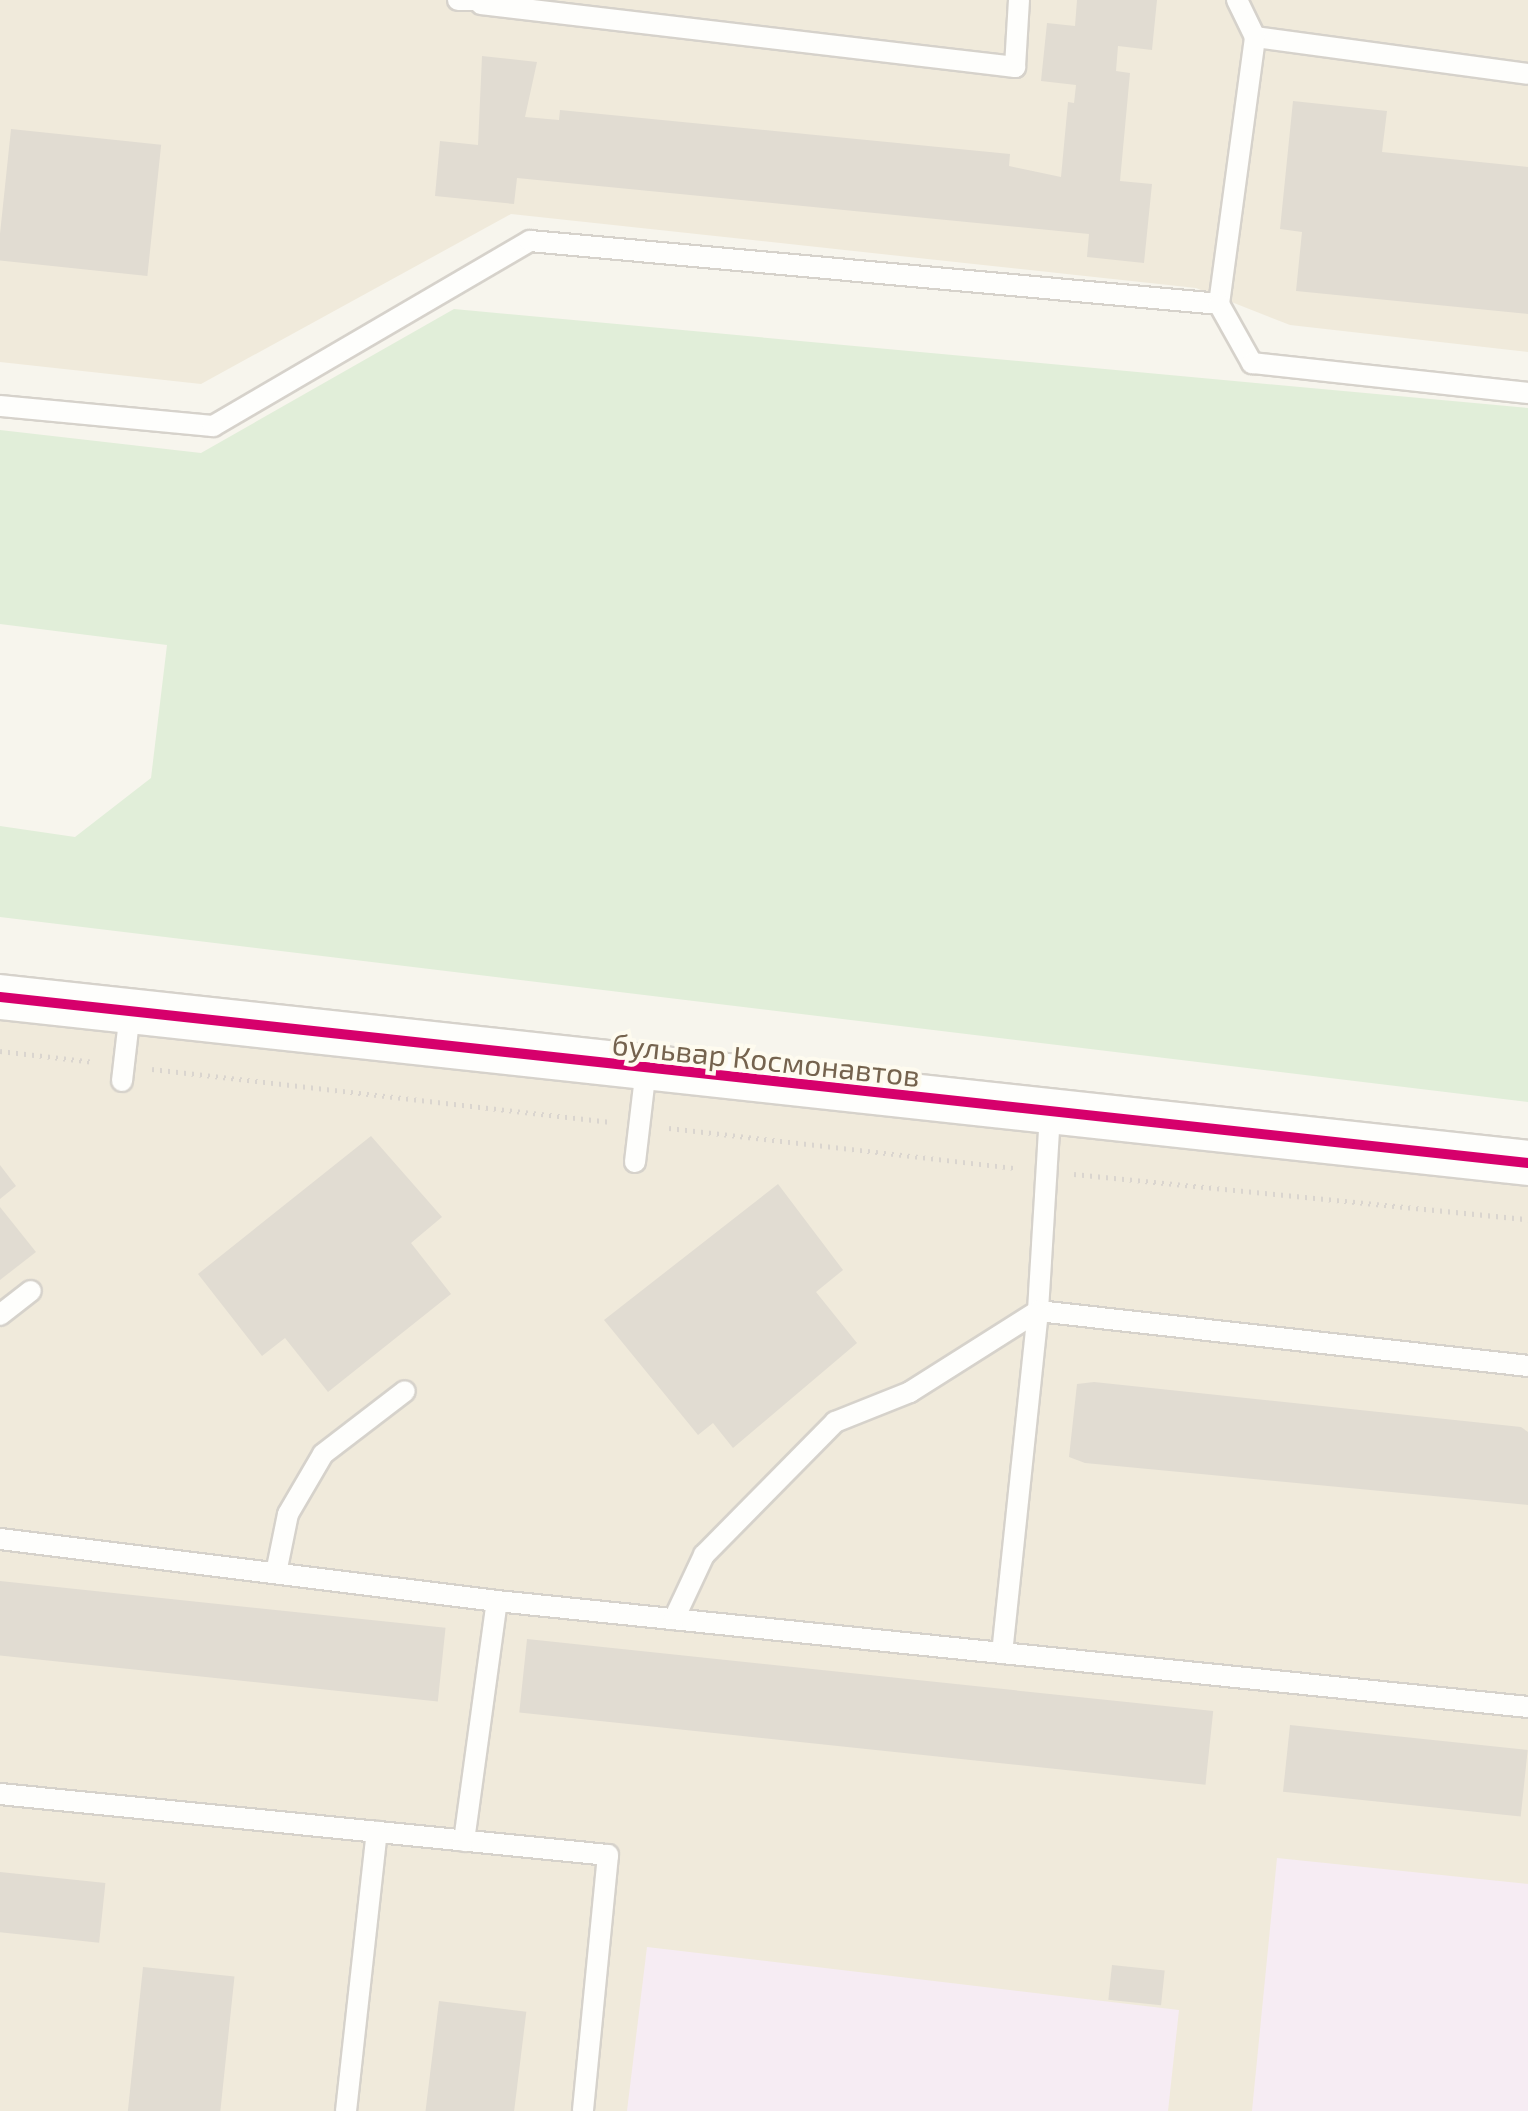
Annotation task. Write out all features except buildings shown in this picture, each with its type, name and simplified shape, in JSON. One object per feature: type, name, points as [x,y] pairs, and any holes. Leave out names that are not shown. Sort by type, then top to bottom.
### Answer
[{"type":"street","name":"бульвар Космонавтов","points":[[0,997],[1050,1114],[1528,1163]]},
{"type":"lane","points":[[458,0],[1015,67],[1019,0]]},
{"type":"lane","points":[[1237,0],[1255,37],[1219,304],[1252,363],[1528,393]]},
{"type":"lane","points":[[1255,37],[1528,74]]},
{"type":"lane","points":[[0,406],[213,426],[530,241],[1219,304]]},
{"type":"lane","points":[[123,1074],[130,1012]]},
{"type":"lane","points":[[635,1162],[646,1069]]},
{"type":"lane","points":[[1002,1653],[1038,1311],[1043,1171],[1050,1114]]},
{"type":"lane","points":[[0,1315],[31,1291]]},
{"type":"lane","points":[[674,1619],[704,1555],[835,1422],[910,1392],[1038,1311],[1528,1366]]},
{"type":"lane","points":[[276,1573],[288,1514],[323,1454],[405,1391]]},
{"type":"lane","points":[[0,1539],[497,1601],[1528,1707]]},
{"type":"lane","points":[[464,1841],[497,1601]]},
{"type":"lane","points":[[0,1794],[608,1855],[583,2111]]},
{"type":"lane","points":[[346,2111],[377,1832]]},
{"type":"path","points":[[0,1051],[123,1074],[1528,1219]]},
{"type":"shaded area","points":[[0,0],[1528,0],[1528,352],[1290,325],[1196,288],[511,214],[201,384],[0,362]]},
{"type":"shaded area","points":[[0,1019],[1528,1185],[1528,2111],[0,2111]]},
{"type":"shaded area","points":[[1277,1858],[1528,1884],[1528,2111],[1252,2111]]},
{"type":"shaded area","points":[[647,1947],[1179,2010],[1168,2111],[627,2111]]},
{"type":"green space","points":[[454,309],[1528,408],[1528,1102],[0,917],[0,826],[75,837],[151,778],[167,645],[0,624],[0,430],[201,453]]},
{"type":"cycle path","points":[[0,997],[1528,1163]]}]
